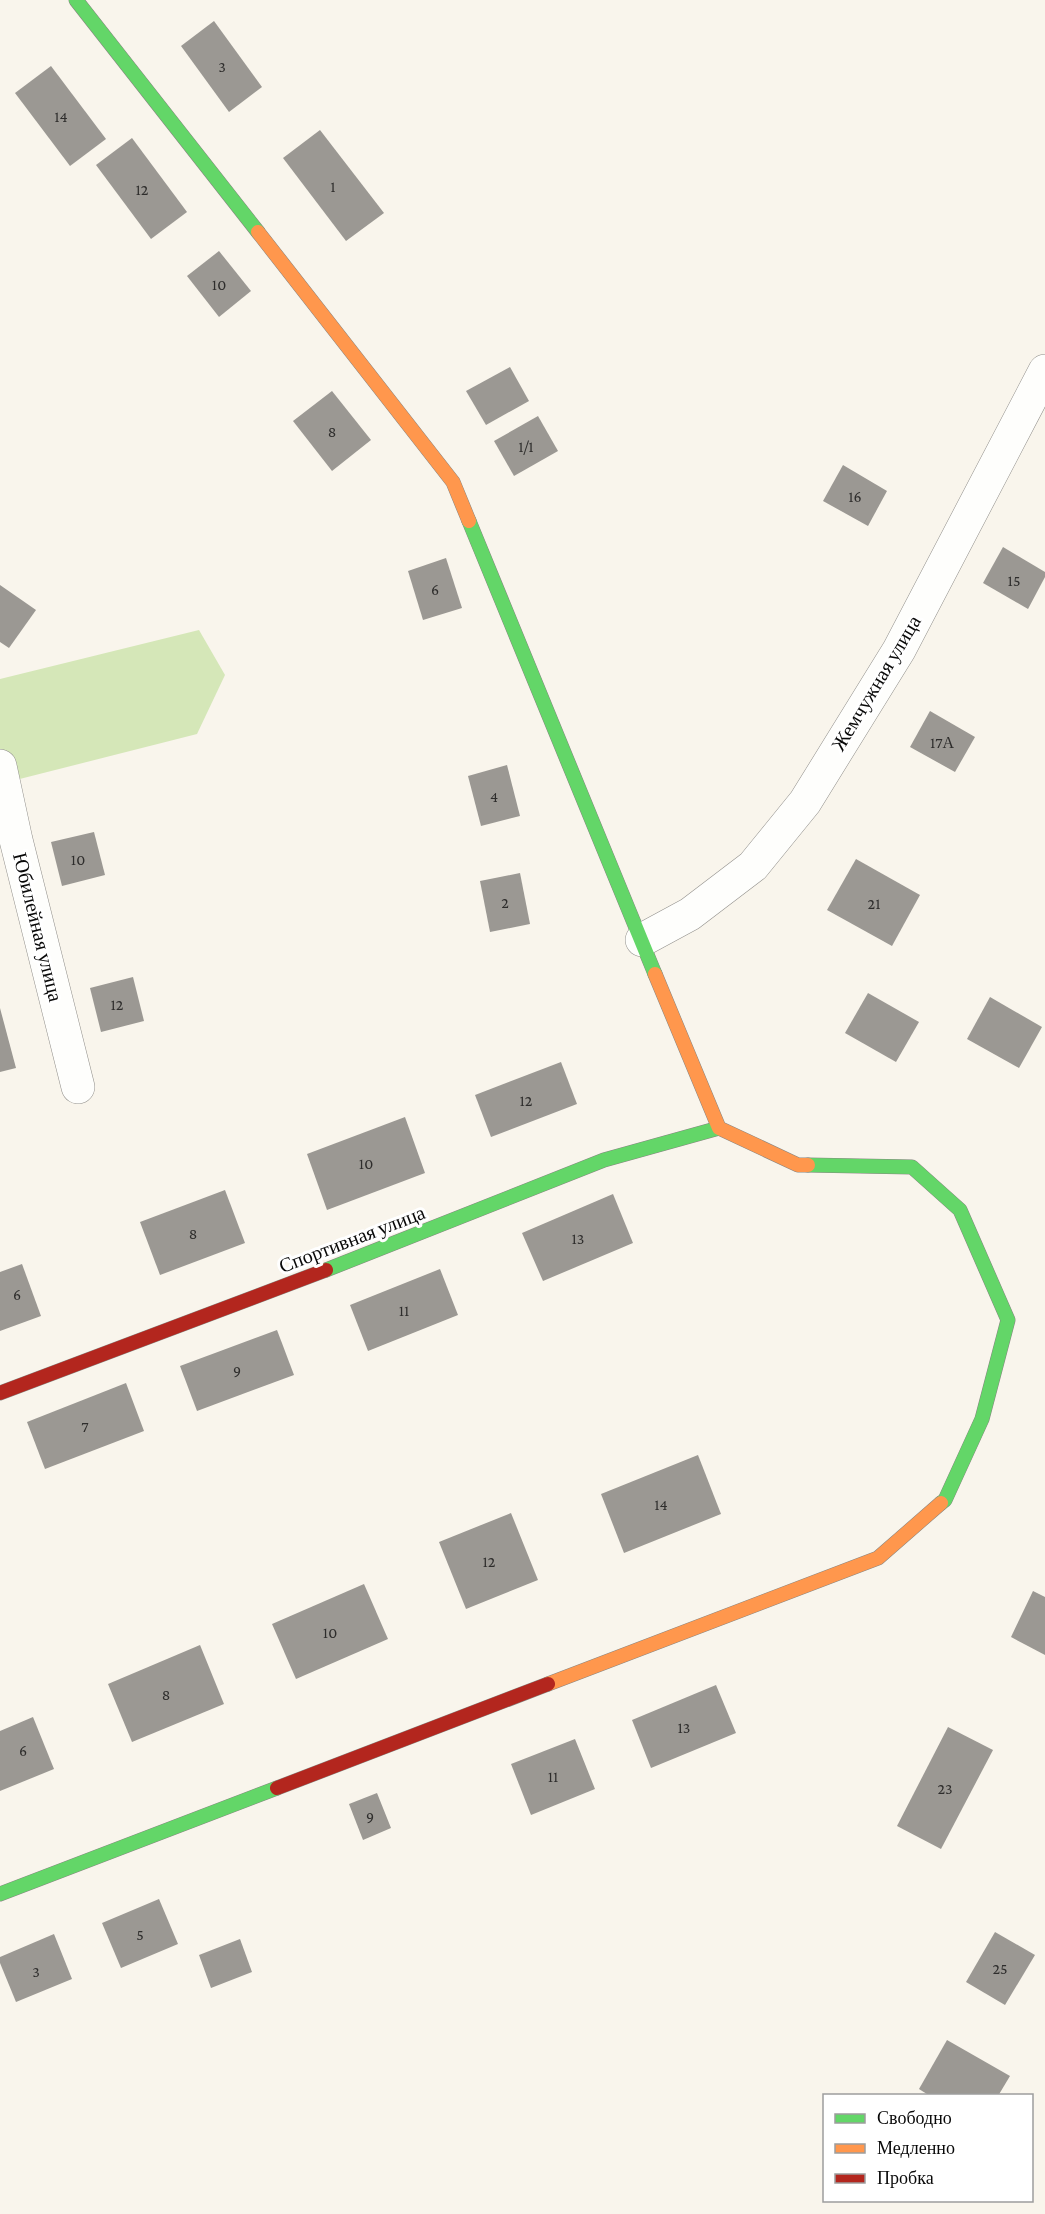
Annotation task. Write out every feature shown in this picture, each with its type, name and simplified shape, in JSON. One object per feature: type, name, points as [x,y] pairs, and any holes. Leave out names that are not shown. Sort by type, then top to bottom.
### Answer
[{"type":"street","points":[[0,1894],[878,1558],[945,1500],[982,1419],[1008,1320],[960,1210],[912,1167],[798,1165],[720,1128],[453,482],[76,0]]},
{"type":"street","name":"Жемчужная улица","points":[[642,940],[690,914],[753,866],[805,802],[899,650],[1045,371]]},
{"type":"street","name":"Юбилейная улица","points":[[0,766],[16,840],[78,1087]]},
{"type":"street","name":"Спортивная улица","points":[[0,1393],[331,1268],[604,1160],[720,1128]]},
{"type":"green space","points":[[199,630],[225,675],[197,734],[0,784],[0,679]]},
{"type":"building","points":[[214,21],[262,87],[229,112],[181,46]]},
{"type":"building","points":[[51,66],[106,139],[70,166],[15,93]]},
{"type":"building","points":[[320,130],[384,213],[346,241],[283,158]]},
{"type":"building","points":[[132,138],[187,212],[151,239],[96,165]]},
{"type":"building","points":[[219,251],[251,291],[219,317],[187,276]]},
{"type":"building","points":[[510,367],[529,401],[486,425],[466,391]]},
{"type":"building","points":[[332,391],[371,440],[332,471],[293,421]]},
{"type":"building","points":[[538,416],[558,451],[514,476],[494,441]]},
{"type":"building","points":[[843,465],[887,491],[868,526],[823,501]]},
{"type":"building","points":[[1003,547],[1045,572],[1045,577],[1028,609],[983,583]]},
{"type":"building","points":[[446,558],[462,608],[423,620],[408,571]]},
{"type":"building","points":[[0,585],[36,610],[9,648],[0,642]]},
{"type":"building","points":[[930,711],[975,737],[955,772],[910,747]]},
{"type":"building","points":[[507,765],[520,816],[481,826],[468,776]]},
{"type":"building","points":[[94,832],[105,875],[62,886],[51,842]]},
{"type":"building","points":[[856,859],[920,895],[892,946],[827,910]]},
{"type":"building","points":[[520,873],[530,924],[490,932],[480,881]]},
{"type":"building","points":[[133,977],[144,1021],[101,1032],[90,988]]},
{"type":"building","points":[[868,993],[919,1022],[896,1062],[845,1033]]},
{"type":"building","points":[[990,997],[1042,1027],[1019,1068],[967,1039]]},
{"type":"building","points":[[0,1008],[16,1068],[0,1072]]},
{"type":"building","points":[[561,1062],[577,1104],[491,1137],[475,1095]]},
{"type":"building","points":[[405,1117],[425,1173],[327,1210],[307,1154]]},
{"type":"building","points":[[225,1190],[245,1243],[160,1275],[140,1222]]},
{"type":"building","points":[[613,1194],[633,1243],[543,1281],[522,1233]]},
{"type":"building","points":[[22,1264],[41,1316],[0,1331],[0,1272]]},
{"type":"building","points":[[440,1269],[458,1315],[368,1351],[350,1305]]},
{"type":"building","points":[[277,1330],[294,1375],[197,1411],[180,1366]]},
{"type":"building","points":[[126,1383],[144,1431],[45,1469],[27,1422]]},
{"type":"building","points":[[698,1455],[721,1514],[624,1553],[601,1494]]},
{"type":"building","points":[[511,1513],[538,1580],[466,1609],[439,1542]]},
{"type":"building","points":[[364,1584],[388,1639],[296,1679],[272,1624]]},
{"type":"building","points":[[1033,1591],[1045,1597],[1045,1655],[1011,1637]]},
{"type":"building","points":[[200,1645],[224,1704],[132,1742],[108,1684]]},
{"type":"building","points":[[716,1685],[736,1733],[651,1768],[632,1720]]},
{"type":"building","points":[[33,1717],[54,1769],[0,1791],[0,1731]]},
{"type":"building","points":[[948,1727],[993,1750],[941,1849],[897,1826]]},
{"type":"building","points":[[575,1739],[595,1789],[531,1815],[511,1764]]},
{"type":"building","points":[[377,1793],[391,1828],[363,1840],[349,1804]]},
{"type":"building","points":[[159,1899],[178,1944],[121,1968],[102,1923]]},
{"type":"building","points":[[995,1932],[1035,1955],[1005,2005],[966,1982]]},
{"type":"building","points":[[54,1934],[72,1979],[16,2002],[0,1963],[0,1957]]},
{"type":"building","points":[[240,1939],[252,1972],[211,1988],[199,1955]]},
{"type":"building","points":[[947,2040],[1010,2076],[999,2094],[927,2094],[919,2089]]},
{"type":"traffic: fast","points":[[76,0],[258,232]]},
{"type":"traffic: fast","points":[[469,521],[655,974]]},
{"type":"traffic: fast","points":[[326,1270],[604,1160],[719,1128]]},
{"type":"traffic: fast","points":[[808,1165],[912,1167],[960,1210],[1008,1320],[982,1419],[945,1500],[941,1503]]},
{"type":"traffic: fast","points":[[0,1894],[277,1788]]},
{"type":"traffic: slow","points":[[258,232],[453,482],[469,521]]},
{"type":"traffic: slow","points":[[655,974],[719,1128],[798,1165],[808,1165]]},
{"type":"traffic: slow","points":[[548,1684],[878,1558],[941,1503]]},
{"type":"traffic: jam","points":[[0,1393],[326,1270]]},
{"type":"traffic: jam","points":[[277,1788],[548,1684]]}]
